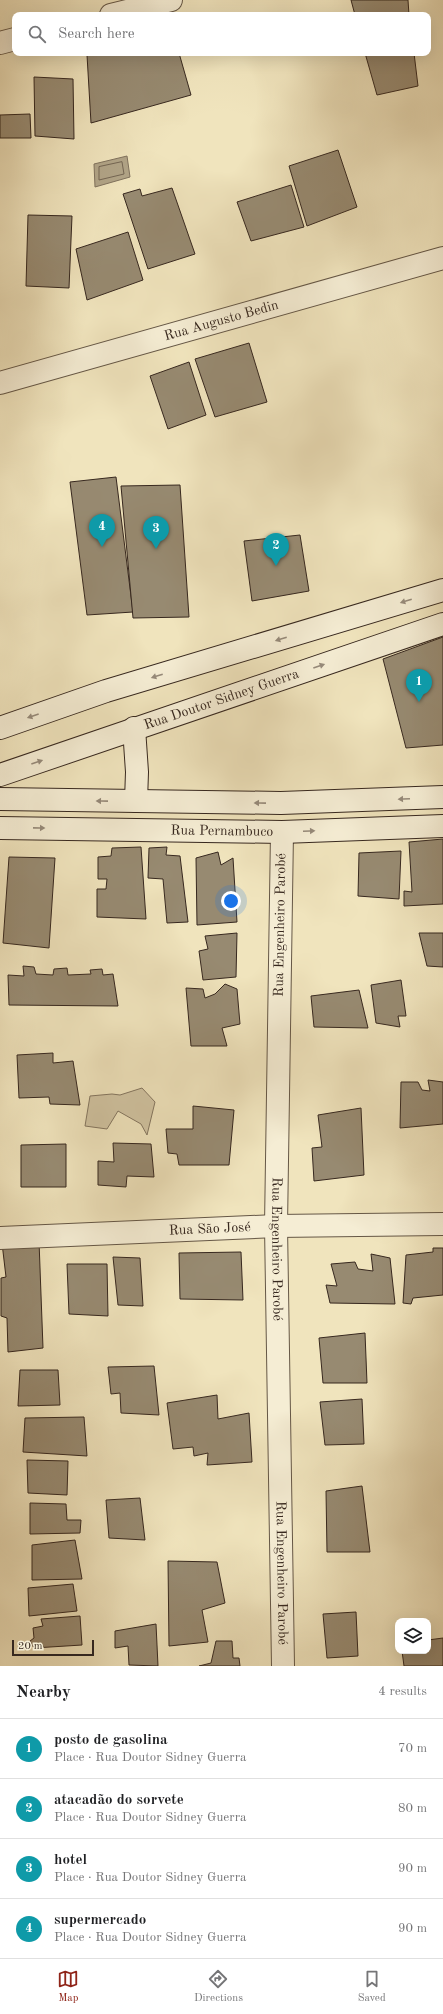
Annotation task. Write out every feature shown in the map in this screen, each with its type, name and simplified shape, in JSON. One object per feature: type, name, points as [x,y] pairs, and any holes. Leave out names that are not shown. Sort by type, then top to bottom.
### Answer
[{"type":"main road","points":[[123,12],[171,0]]},
{"type":"main road","points":[[0,43],[12,41]]},
{"type":"main road","name":"Rua Augusto Bedin","points":[[0,383],[443,258]]},
{"type":"main road","points":[[0,728],[114,689],[443,590]]},
{"type":"main road","name":"Rua Doutor Sidney Guerra","points":[[0,775],[134,728],[443,624]]},
{"type":"main road","points":[[134,728],[137,772],[136,801]]},
{"type":"main road","name":"Rua Pernambuco","points":[[0,799],[281,803],[443,797]]},
{"type":"main road","name":"Rua Pernambuco","points":[[0,828],[282,832],[443,826]]},
{"type":"main road","name":"Rua Engenheiro Parobé","points":[[282,832],[276,1226],[282,1666]]},
{"type":"main road","name":"Rua São José","points":[[0,1238],[276,1226],[443,1224]]},
{"type":"shaded area","points":[[142,1088],[155,1102],[147,1135],[141,1124],[118,1111],[107,1129],[85,1126],[90,1096],[112,1094],[120,1095]]},
{"type":"water","points":[[127,156],[130,177],[95,187],[94,164]]},
{"type":"building","points":[[351,0],[408,0],[409,12],[354,12]]},
{"type":"building","points":[[87,56],[180,56],[191,95],[91,123]]},
{"type":"building","points":[[366,56],[414,56],[418,86],[377,95]]},
{"type":"building","points":[[34,77],[73,79],[74,139],[35,136]]},
{"type":"building","points":[[30,114],[31,138],[0,138],[0,115]]},
{"type":"building","points":[[338,150],[357,207],[307,226],[289,166]]},
{"type":"building","points":[[291,185],[304,227],[251,241],[237,202]]},
{"type":"building","points":[[172,188],[195,254],[148,269],[123,194],[140,189],[142,196]]},
{"type":"building","points":[[28,215],[72,216],[69,288],[26,286]]},
{"type":"building","points":[[128,232],[143,280],[87,300],[76,249]]},
{"type":"building","points":[[249,343],[267,402],[215,417],[195,359]]},
{"type":"building","points":[[189,362],[206,415],[168,429],[150,376]]},
{"type":"building","points":[[116,477],[133,612],[87,615],[70,482]]},
{"type":"building","points":[[180,485],[189,617],[133,618],[121,486]]},
{"type":"building","points":[[300,535],[309,591],[252,601],[244,541]]},
{"type":"building","points":[[443,637],[443,745],[406,748],[383,659]]},
{"type":"building","points":[[443,839],[443,904],[404,906],[404,891],[412,892],[409,842]]},
{"type":"building","points":[[141,847],[146,919],[97,917],[97,889],[106,889],[107,879],[98,879],[98,857],[111,856],[112,848]]},
{"type":"building","points":[[167,847],[166,855],[180,856],[188,922],[167,923],[163,879],[148,878],[149,848]]},
{"type":"building","points":[[401,851],[399,899],[358,896],[359,853]]},
{"type":"building","points":[[218,852],[221,865],[233,858],[237,922],[197,925],[196,858]]},
{"type":"building","points":[[9,857],[55,858],[49,948],[3,943]]},
{"type":"building","points":[[237,933],[236,977],[203,980],[199,951],[208,949],[205,936]]},
{"type":"building","points":[[419,933],[443,933],[443,967],[427,966]]},
{"type":"building","points":[[23,966],[34,967],[36,974],[53,975],[54,969],[67,968],[68,975],[91,974],[90,970],[102,969],[103,975],[113,974],[118,1006],[9,1005],[8,975],[24,976]]},
{"type":"building","points":[[401,980],[406,1016],[398,1016],[400,1027],[376,1023],[371,985]]},
{"type":"building","points":[[225,984],[237,989],[240,1024],[222,1028],[227,1046],[191,1046],[186,988],[203,989],[205,998],[215,994]]},
{"type":"building","points":[[359,990],[368,1028],[314,1027],[311,996]]},
{"type":"building","points":[[53,1053],[53,1063],[73,1061],[80,1105],[50,1104],[49,1097],[19,1098],[17,1055]]},
{"type":"building","points":[[428,1080],[443,1082],[443,1124],[400,1128],[401,1082],[418,1082],[422,1090],[430,1091]]},
{"type":"building","points":[[193,1106],[234,1110],[229,1165],[179,1165],[177,1154],[168,1153],[166,1129],[193,1129]]},
{"type":"building","points":[[361,1108],[364,1175],[314,1181],[312,1148],[322,1147],[318,1115]]},
{"type":"building","points":[[113,1143],[151,1144],[154,1177],[127,1176],[126,1187],[98,1185],[98,1161],[114,1162]]},
{"type":"building","points":[[66,1144],[66,1187],[21,1187],[21,1145]]},
{"type":"building","points":[[39,1241],[43,1348],[8,1352],[7,1318],[1,1316],[1,1278],[6,1277],[2,1243]]},
{"type":"building","points":[[433,1248],[443,1248],[443,1295],[413,1298],[411,1304],[403,1303],[406,1255],[433,1252]]},
{"type":"building","points":[[241,1252],[243,1300],[180,1299],[179,1253]]},
{"type":"building","points":[[371,1254],[390,1258],[395,1304],[330,1303],[326,1285],[337,1286],[331,1264],[355,1262],[358,1269],[373,1271]]},
{"type":"building","points":[[113,1257],[140,1258],[143,1306],[118,1305]]},
{"type":"building","points":[[67,1264],[107,1264],[108,1316],[69,1314]]},
{"type":"building","points":[[365,1333],[367,1383],[323,1383],[319,1338]]},
{"type":"building","points":[[154,1366],[159,1415],[121,1413],[120,1393],[111,1394],[108,1367]]},
{"type":"building","points":[[20,1370],[58,1370],[60,1405],[18,1406]]},
{"type":"building","points":[[217,1395],[218,1419],[249,1413],[252,1462],[207,1465],[208,1453],[194,1456],[193,1447],[173,1449],[167,1403]]},
{"type":"building","points":[[362,1399],[364,1444],[325,1445],[320,1402]]},
{"type":"building","points":[[84,1417],[87,1456],[23,1452],[25,1418]]},
{"type":"building","points":[[27,1460],[68,1461],[67,1495],[28,1493]]},
{"type":"building","points":[[362,1486],[370,1552],[327,1552],[326,1491]]},
{"type":"building","points":[[140,1498],[145,1540],[109,1538],[106,1500]]},
{"type":"building","points":[[30,1503],[66,1504],[67,1520],[81,1520],[80,1533],[30,1534]]},
{"type":"building","points":[[75,1540],[82,1579],[32,1580],[32,1545]]},
{"type":"building","points":[[168,1561],[217,1562],[225,1603],[202,1610],[208,1642],[169,1646]]},
{"type":"building","points":[[73,1584],[77,1611],[29,1616],[28,1588]]},
{"type":"building","points":[[356,1612],[358,1656],[327,1658],[323,1614]]},
{"type":"building","points":[[80,1616],[82,1645],[34,1648],[30,1641],[34,1638],[33,1628],[43,1626],[41,1619]]},
{"type":"building","points":[[156,1624],[158,1666],[129,1665],[128,1646],[115,1648],[115,1631]]},
{"type":"building","points":[[443,1638],[443,1666],[404,1666],[402,1654],[431,1654],[431,1640]]},
{"type":"building","points":[[216,1641],[232,1641],[233,1658],[239,1658],[240,1666],[199,1666],[211,1663]]},
{"type":"place","name":"supermercado","points":[[102,547]]},
{"type":"place","name":"hotel","points":[[156,549]]},
{"type":"place","name":"atacadão do sorvete","points":[[276,566]]},
{"type":"place","name":"posto de gasolina","points":[[419,702]]}]
